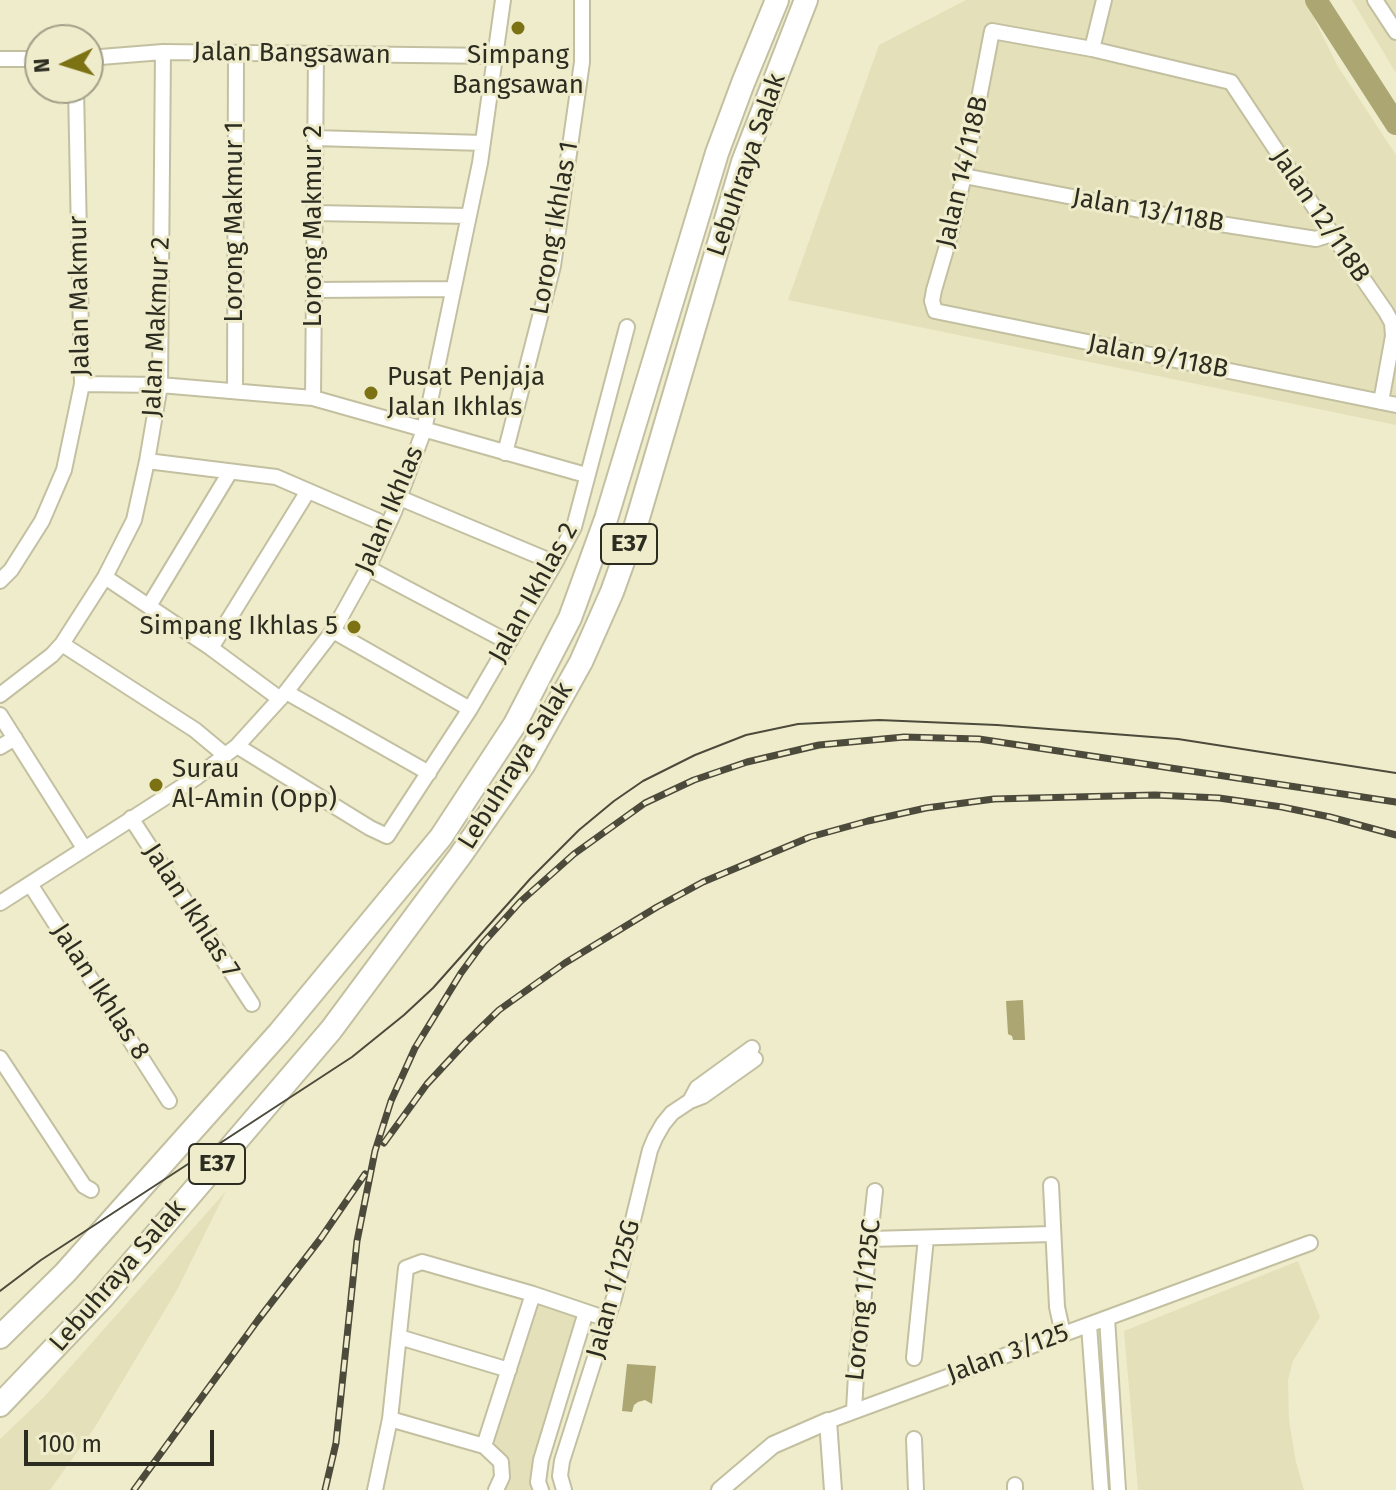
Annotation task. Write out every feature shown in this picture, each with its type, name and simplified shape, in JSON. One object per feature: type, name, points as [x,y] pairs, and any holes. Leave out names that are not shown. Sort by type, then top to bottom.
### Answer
[{"type":"highway","name":"Lebuhraya Salak","points":[[0,1337],[65,1273],[279,1033],[441,837],[515,724],[570,618],[606,519],[717,153],[777,0]]},
{"type":"highway","name":"Lebuhraya Salak","points":[[0,1405],[102,1298],[331,1030],[524,764],[581,662],[612,592],[635,528],[743,162],[806,0]]},
{"type":"street","name":"Jalan Ikhlas","points":[[0,903],[197,777],[231,751],[283,695],[333,631],[368,568],[400,498],[424,430],[483,143],[503,0]]},
{"type":"street","name":"Lorong Ikhlas 1","points":[[505,453],[553,266],[582,62],[582,0]]},
{"type":"street","points":[[1092,49],[1104,0]]},
{"type":"street","points":[[1375,0],[1396,32]]},
{"type":"street","name":"Jalan 14/118B","points":[[935,311],[932,301],[934,290],[964,176],[992,31],[1092,49]]},
{"type":"street","name":"Jalan 12/118B","points":[[1092,49],[1231,82],[1392,323],[1388,403]]},
{"type":"street","name":"Jalan Bangsawan","points":[[104,57],[163,52],[496,56]]},
{"type":"street","name":"Jalan Makmur 2","points":[[0,695],[62,644],[105,577],[134,520],[160,385],[163,52]]},
{"type":"street","name":"Lorong Makmur 1","points":[[235,391],[236,53]]},
{"type":"street","name":"Lorong Makmur 2","points":[[313,398],[316,54]]},
{"type":"street","points":[[0,59],[24,59]]},
{"type":"street","name":"Jalan Makmur","points":[[0,581],[11,570],[42,521],[64,470],[82,384],[76,104]]},
{"type":"street","points":[[315,138],[483,143]]},
{"type":"street","name":"Jalan 13/118B","points":[[964,176],[1176,217],[1316,239],[1332,234]]},
{"type":"street","points":[[314,213],[469,216]]},
{"type":"street","points":[[314,290],[453,289]]},
{"type":"street","name":"Jalan 9/118B","points":[[935,311],[1388,403]]},
{"type":"street","name":"Jalan Ikhlas 2","points":[[231,751],[387,836],[470,709],[574,527],[627,327]]},
{"type":"street","points":[[82,384],[160,385],[313,398],[586,475]]},
{"type":"street","points":[[147,461],[276,477],[378,521]]},
{"type":"street","points":[[149,606],[230,472]]},
{"type":"street","points":[[211,648],[308,491]]},
{"type":"street","points":[[400,498],[555,563]]},
{"type":"street","points":[[368,568],[508,642]]},
{"type":"street","points":[[105,577],[283,695],[429,773]]},
{"type":"street","points":[[333,631],[470,709]]},
{"type":"street","points":[[62,644],[231,751]]},
{"type":"street","points":[[0,715],[84,848]]},
{"type":"street","points":[[0,747],[15,738]]},
{"type":"street","name":"Jalan Ikhlas 7","points":[[131,818],[252,1004]]},
{"type":"street","name":"Jalan Ikhlas 8","points":[[30,884],[169,1101]]},
{"type":"street","name":"Jalan 1/125G","points":[[564,1490],[560,1476],[562,1461],[607,1319],[655,1138],[672,1113],[703,1096],[750,1056]]},
{"type":"street","points":[[0,1058],[84,1186],[91,1190]]},
{"type":"street","points":[[1051,1185],[1057,1307],[1063,1334]]},
{"type":"street","name":"Lorong 1/125C","points":[[854,1410],[875,1191]]},
{"type":"street","points":[[870,1239],[1052,1234]]},
{"type":"street","points":[[914,1358],[926,1238]]},
{"type":"street","name":"Jalan 3/125","points":[[720,1490],[773,1445],[854,1410],[1310,1243]]},
{"type":"street","points":[[375,1490],[390,1419],[406,1268],[422,1262],[607,1319]]},
{"type":"street","points":[[484,1446],[533,1294]]},
{"type":"street","points":[[541,1490],[538,1482],[541,1460],[586,1312]]},
{"type":"street","points":[[1107,1318],[1118,1490]]},
{"type":"street","points":[[1089,1325],[1101,1490]]},
{"type":"street","points":[[399,1337],[509,1370]]},
{"type":"street","points":[[390,1419],[484,1446],[501,1462],[502,1477],[496,1490]]},
{"type":"street","points":[[828,1421],[833,1490]]},
{"type":"street","points":[[914,1439],[916,1490]]},
{"type":"shaded area","points":[[966,0],[1305,0],[1337,65],[1396,155],[1396,425],[788,300],[879,45]]},
{"type":"shaded area","points":[[1352,0],[1396,0],[1396,73]]},
{"type":"shaded area","points":[[1023,1000],[1025,1040],[1013,1040],[1008,1034],[1006,1001]]},
{"type":"shaded area","points":[[226,1191],[177,1290],[95,1427],[50,1490],[0,1490],[0,1439],[43,1398]]},
{"type":"shaded area","points":[[1298,1261],[1320,1317],[1293,1361],[1288,1380],[1289,1420],[1304,1490],[1138,1490],[1124,1331]]},
{"type":"shaded area","points":[[536,1301],[580,1315],[536,1490],[501,1490],[489,1445]]},
{"type":"shaded area","points":[[627,1364],[656,1366],[652,1404],[645,1400],[638,1402],[632,1412],[622,1411]]},
{"type":"waterway","points":[[1316,0],[1396,124]]},
{"type":"tram line","points":[[0,1291],[41,1260],[352,1057],[433,988],[530,879],[579,830],[614,801],[643,781],[695,755],[746,735],[798,724],[879,720],[997,725],[1178,739],[1396,773]]},
{"type":"railway","points":[[325,1490],[336,1443],[357,1241],[375,1151],[391,1101],[415,1048],[461,973],[520,902],[574,854],[645,803],[694,780],[747,762],[819,745],[904,737],[979,739],[1396,802]]},
{"type":"railway","points":[[384,1143],[427,1084],[499,1010],[565,963],[657,907],[703,882],[810,837],[926,808],[994,799],[1155,795],[1219,798],[1282,807],[1396,835]]},
{"type":"railway","points":[[134,1490],[365,1174]]},
{"type":"place","name":"Simpang Bangsawan","points":[[518,28]]},
{"type":"place","name":"Pusat Penjaja Jalan Ikhlas","points":[[371,393]]},
{"type":"place","name":"Simpang Ikhlas 5","points":[[354,627]]},
{"type":"place","name":"Surau Al-Amin (Opp)","points":[[156,785]]}]
